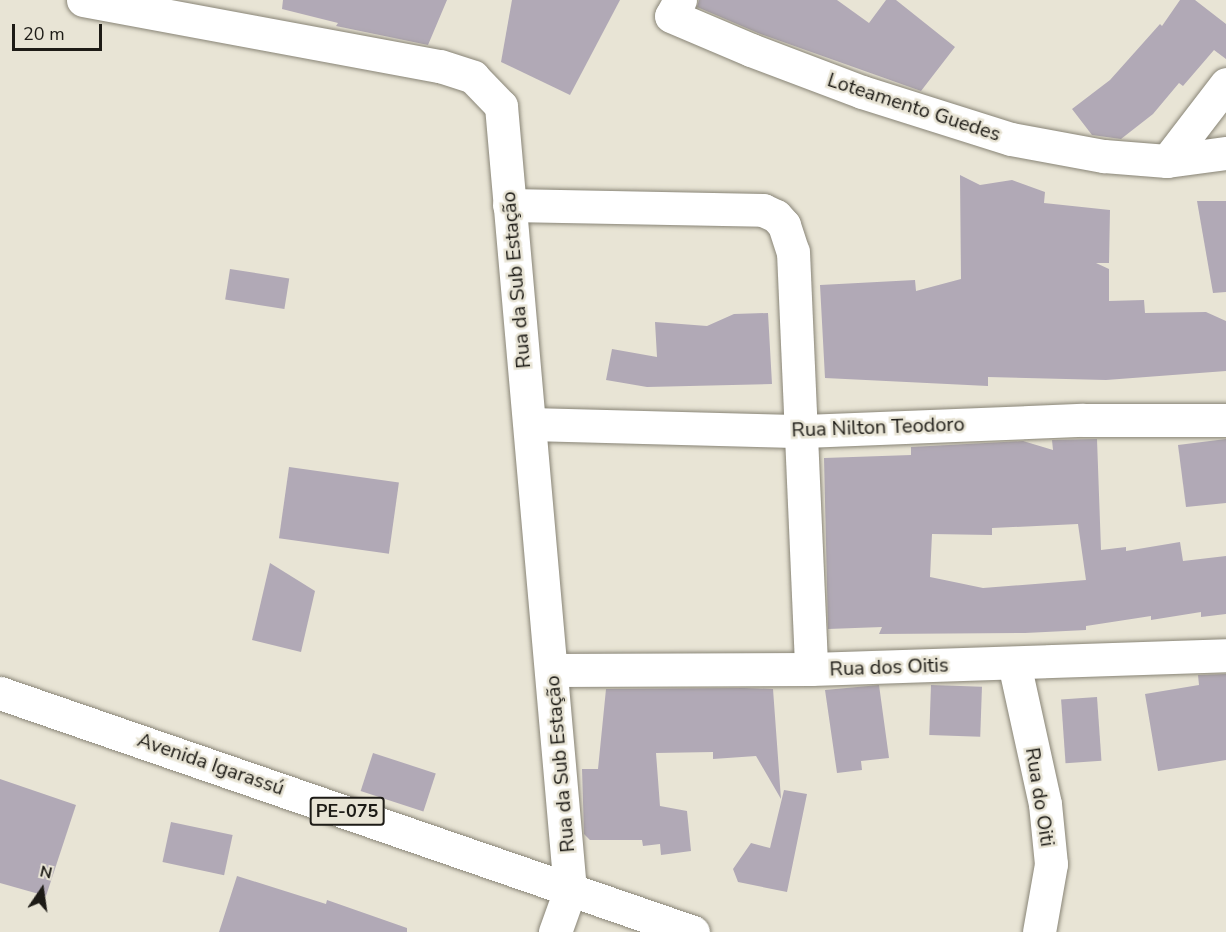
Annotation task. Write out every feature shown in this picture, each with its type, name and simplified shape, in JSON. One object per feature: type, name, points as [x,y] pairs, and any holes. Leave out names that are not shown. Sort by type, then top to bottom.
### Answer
[{"type":"street","name":"Rua da Sub Estação","points":[[83,0],[403,57],[473,77],[501,106],[570,890]]},
{"type":"street","name":"Loteamento Guedes","points":[[675,8],[862,92],[1011,139],[1104,156],[1167,161],[1226,153]]},
{"type":"street","points":[[1167,161],[1226,84]]},
{"type":"street","points":[[508,205],[763,210],[776,216],[784,225],[793,252],[804,431],[811,669]]},
{"type":"street","name":"Rua Nilton Teodoro","points":[[530,424],[804,431],[1083,420],[1226,420]]},
{"type":"street","name":"Rua dos Oitis","points":[[552,669],[811,669],[1226,655]]},
{"type":"street","name":"Rua do Oiti","points":[[1014,663],[1045,804],[1051,864],[1039,932]]},
{"type":"street","name":"Avenida Igarassú","points":[[2,695],[267,782],[693,932]]},
{"type":"street","points":[[555,932],[570,890]]},
{"type":"building","points":[[283,0],[447,0],[428,45],[336,26],[338,23],[282,9]]},
{"type":"building","points":[[512,0],[620,0],[570,95],[501,62]]},
{"type":"building","points":[[699,0],[837,0],[869,23],[886,0],[896,0],[955,47],[921,91],[758,33],[697,7]]},
{"type":"building","points":[[1180,0],[1195,0],[1226,24],[1226,59],[1214,50],[1183,86],[1179,83],[1153,114],[1121,139],[1092,135],[1072,109],[1110,80],[1160,24],[1162,26]]},
{"type":"building","points":[[960,175],[980,185],[1012,180],[1045,192],[1044,203],[1110,210],[1109,263],[1096,263],[1109,269],[1109,301],[1144,300],[1145,313],[1206,312],[1226,321],[1226,371],[1106,380],[988,377],[988,386],[825,378],[820,285],[915,280],[916,291],[961,279]]},
{"type":"building","points":[[1197,201],[1226,201],[1226,292],[1213,293]]},
{"type":"building","points":[[230,269],[289,278],[284,309],[225,300]]},
{"type":"building","points":[[768,313],[772,384],[647,387],[606,380],[612,349],[657,357],[655,322],[707,326],[734,314]]},
{"type":"building","points":[[1097,439],[1101,550],[1126,547],[1126,551],[1180,542],[1183,561],[1226,556],[1226,614],[1201,617],[1201,612],[1151,620],[1151,616],[1086,626],[1086,630],[1025,633],[879,634],[882,627],[828,629],[824,458],[911,455],[911,447],[1023,441],[1053,450],[1052,440]],"holes":[[[1078,524],[1086,580],[983,588],[930,577],[932,534],[992,535],[992,528]]]},
{"type":"building","points":[[1226,439],[1226,503],[1186,507],[1178,445]]},
{"type":"building","points":[[289,467],[399,482],[389,554],[279,538]]},
{"type":"building","points":[[270,563],[315,591],[301,652],[252,640]]},
{"type":"building","points":[[1226,674],[1226,760],[1158,771],[1145,694],[1199,685],[1198,675]]},
{"type":"building","points":[[879,685],[889,758],[861,761],[862,770],[837,773],[825,690]]},
{"type":"building","points":[[931,685],[982,687],[980,737],[929,735]]},
{"type":"building","points":[[606,689],[773,689],[781,799],[756,756],[713,759],[713,752],[656,753],[660,806],[687,811],[691,851],[661,855],[660,844],[643,846],[642,840],[590,840],[584,834],[582,769],[598,769]]},
{"type":"building","points":[[1097,697],[1101,761],[1066,763],[1061,700]]},
{"type":"building","points":[[373,753],[436,773],[423,811],[361,791]]},
{"type":"building","points":[[0,779],[76,805],[46,896],[0,883]]},
{"type":"building","points":[[784,790],[807,794],[787,892],[738,882],[733,869],[751,843],[770,848]]},
{"type":"building","points":[[171,822],[233,835],[224,875],[162,862]]},
{"type":"building","points":[[237,876],[326,904],[327,900],[407,928],[407,932],[219,932]]}]
